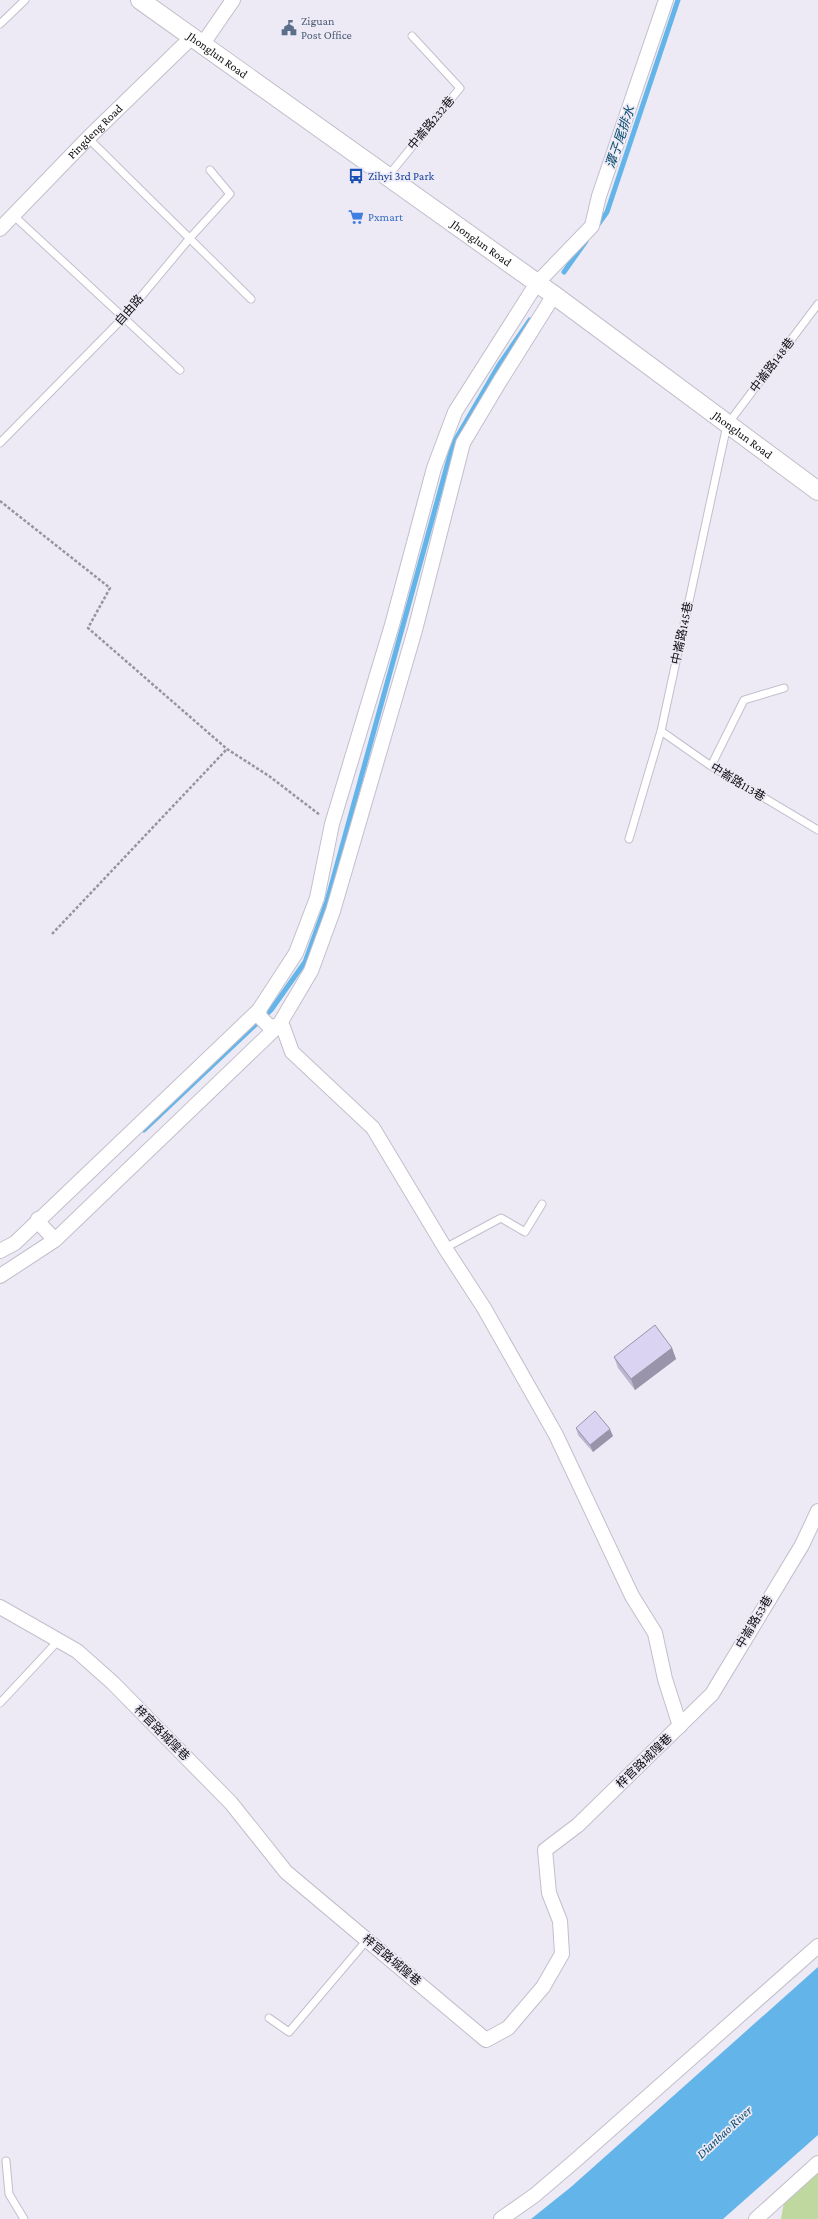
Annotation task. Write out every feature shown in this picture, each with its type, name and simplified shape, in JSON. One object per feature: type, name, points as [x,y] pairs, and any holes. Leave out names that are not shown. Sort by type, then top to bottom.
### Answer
[{"type":"street","name":"Jhonglun Road","points":[[140,0],[537,282],[727,425],[818,491]]},
{"type":"street","name":"Pingdeng Road","points":[[0,229],[88,138],[197,41],[233,0]]},
{"type":"street","points":[[0,1276],[54,1239],[267,1020],[310,971],[333,911],[403,627],[434,468],[455,412],[537,282],[592,226],[599,196],[666,0]]},
{"type":"street","points":[[0,1251],[15,1243],[267,1020],[296,953],[317,898],[332,824],[403,627],[463,443],[500,380],[554,295]]},
{"type":"street","points":[[267,1020],[283,1027],[292,1052],[373,1128],[444,1248],[484,1308],[556,1435],[632,1596],[655,1633],[665,1679],[680,1726]]},
{"type":"street","points":[[39,1222],[54,1239]]},
{"type":"street","name":"中崙路53巷","points":[[680,1726],[712,1694],[802,1545],[818,1511]]},
{"type":"street","name":"梓官路城隍巷","points":[[0,1607],[77,1651],[113,1683],[231,1803],[286,1872],[486,2040],[508,2028],[543,1987],[562,1954],[560,1921],[549,1893],[545,1850],[578,1825],[680,1726]]},
{"type":"street","points":[[501,2219],[534,2195],[576,2160],[818,1946]]},
{"type":"street","points":[[756,2219],[818,2163]]},
{"type":"lane","points":[[0,24],[25,0]]},
{"type":"lane","name":"中崙路232巷","points":[[388,176],[460,88],[412,36]]},
{"type":"lane","points":[[88,138],[251,300]]},
{"type":"lane","name":"自由路","points":[[0,443],[124,317],[190,238],[230,194],[210,170]]},
{"type":"lane","points":[[13,215],[180,370]]},
{"type":"lane","name":"中崙路148巷","points":[[727,425],[818,304]]},
{"type":"lane","name":"中崙路145巷","points":[[629,839],[661,731],[727,425]]},
{"type":"lane","points":[[711,766],[744,700],[784,688]]},
{"type":"lane","name":"中崙路113巷","points":[[661,731],[711,766],[818,830]]},
{"type":"lane","points":[[444,1248],[501,1218],[525,1232],[542,1204]]},
{"type":"lane","points":[[0,1703],[58,1641]]},
{"type":"lane","points":[[269,2018],[289,2032],[367,1940]]},
{"type":"lane","points":[[6,2161],[9,2194],[24,2219]]},
{"type":"path","points":[[0,501],[110,588],[88,628],[227,749],[269,776],[332,824]]},
{"type":"path","points":[[52,934],[227,749]]},
{"type":"green space","points":[[818,2172],[818,2219],[781,2219],[784,2202]]},
{"type":"water","name":"Dianbao River","points":[[818,1967],[818,2135],[723,2219],[531,2219],[571,2187]]},
{"type":"building","points":[[655,1325],[672,1348],[631,1379],[614,1357]]},
{"type":"building","points":[[595,1411],[610,1429],[590,1445],[576,1428]]},
{"type":"waterway","name":"潭子尾排水","points":[[597,226],[607,212],[678,0]]},
{"type":"waterway","name":"潭子尾排水","points":[[564,272],[586,241]]},
{"type":"waterway","points":[[144,1130],[271,1010],[305,962],[327,901],[453,444],[499,365],[530,320]]},
{"type":"place","name":"Ziguan Post Office","points":[[289,28]]},
{"type":"place","name":"Zihyi 3rd Park","points":[[356,176]]},
{"type":"place","name":"Pxmart","points":[[356,217]]}]
